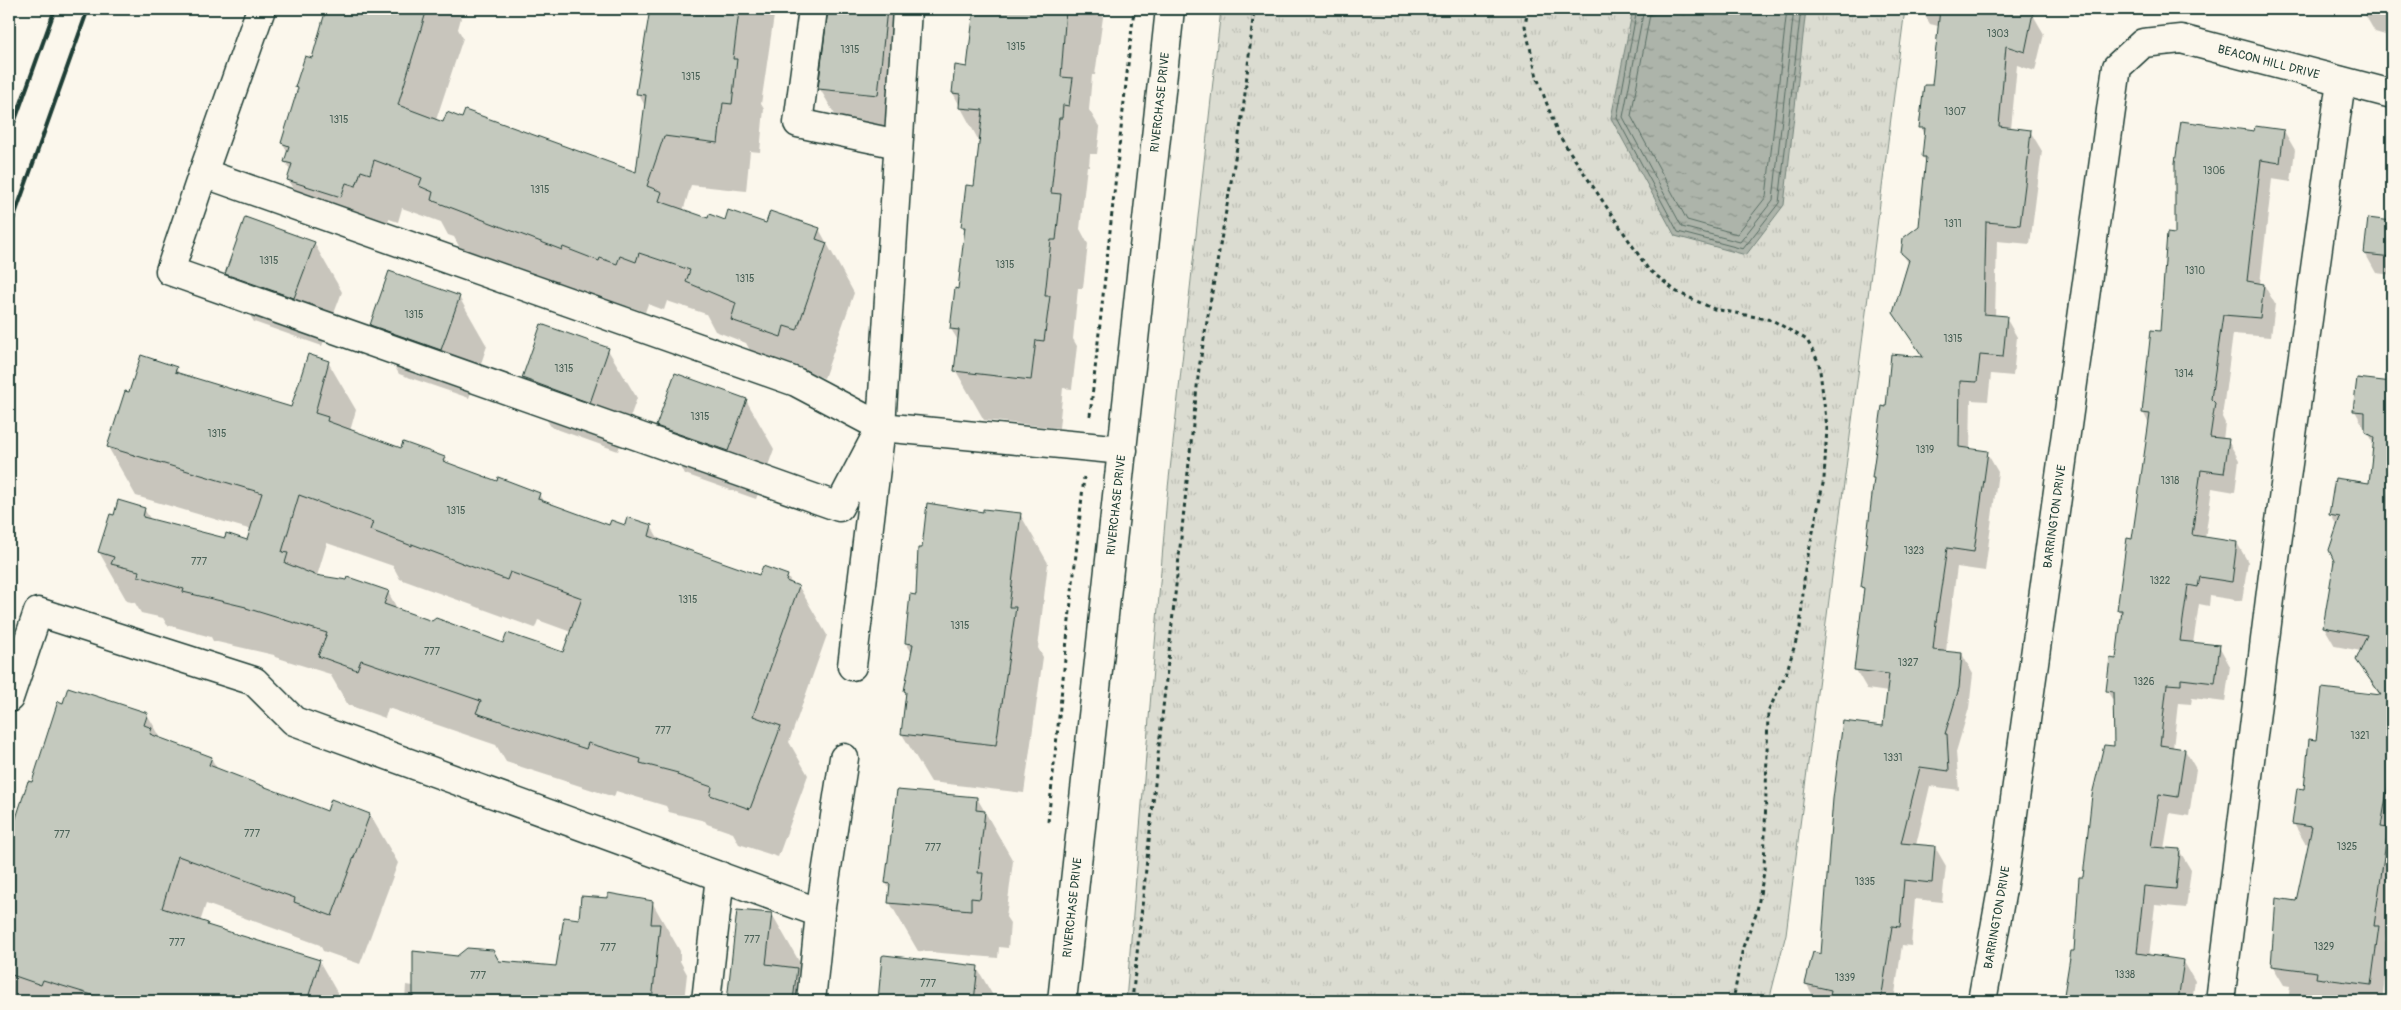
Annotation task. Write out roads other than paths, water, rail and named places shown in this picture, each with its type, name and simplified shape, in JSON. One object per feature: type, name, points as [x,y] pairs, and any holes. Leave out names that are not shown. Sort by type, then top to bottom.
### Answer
[{"type":"street","points":[[261,9],[170,271],[839,507],[881,428]]},
{"type":"street","points":[[813,9],[798,123],[898,144]]},
{"type":"street","points":[[852,666],[881,428],[907,9]]},
{"type":"street","name":"RIVERCHASE DRIVE","points":[[1062,1001],[1170,9]]},
{"type":"street","name":"BEACON HILL DRIVE","points":[[2143,43],[2181,39],[2392,94]]},
{"type":"street","name":"BARRINGTON DRIVE","points":[[1982,1001],[2007,858],[2117,67],[2143,43]]},
{"type":"street","points":[[2220,1001],[2277,543],[2341,81]]},
{"type":"street","points":[[203,172],[796,382],[881,428],[1123,450]]},
{"type":"street","points":[[9,698],[38,612],[254,681],[294,721],[820,913]]},
{"type":"street","points":[[811,1001],[820,913],[844,758]]},
{"type":"street","points":[[706,1001],[720,876]]},
{"type":"water","points":[[1633,9],[1806,9],[1784,205],[1746,255],[1675,236],[1611,118]]},
{"type":"railway","points":[[9,137],[55,9]]},
{"type":"railway","points":[[9,231],[88,9]]}]
